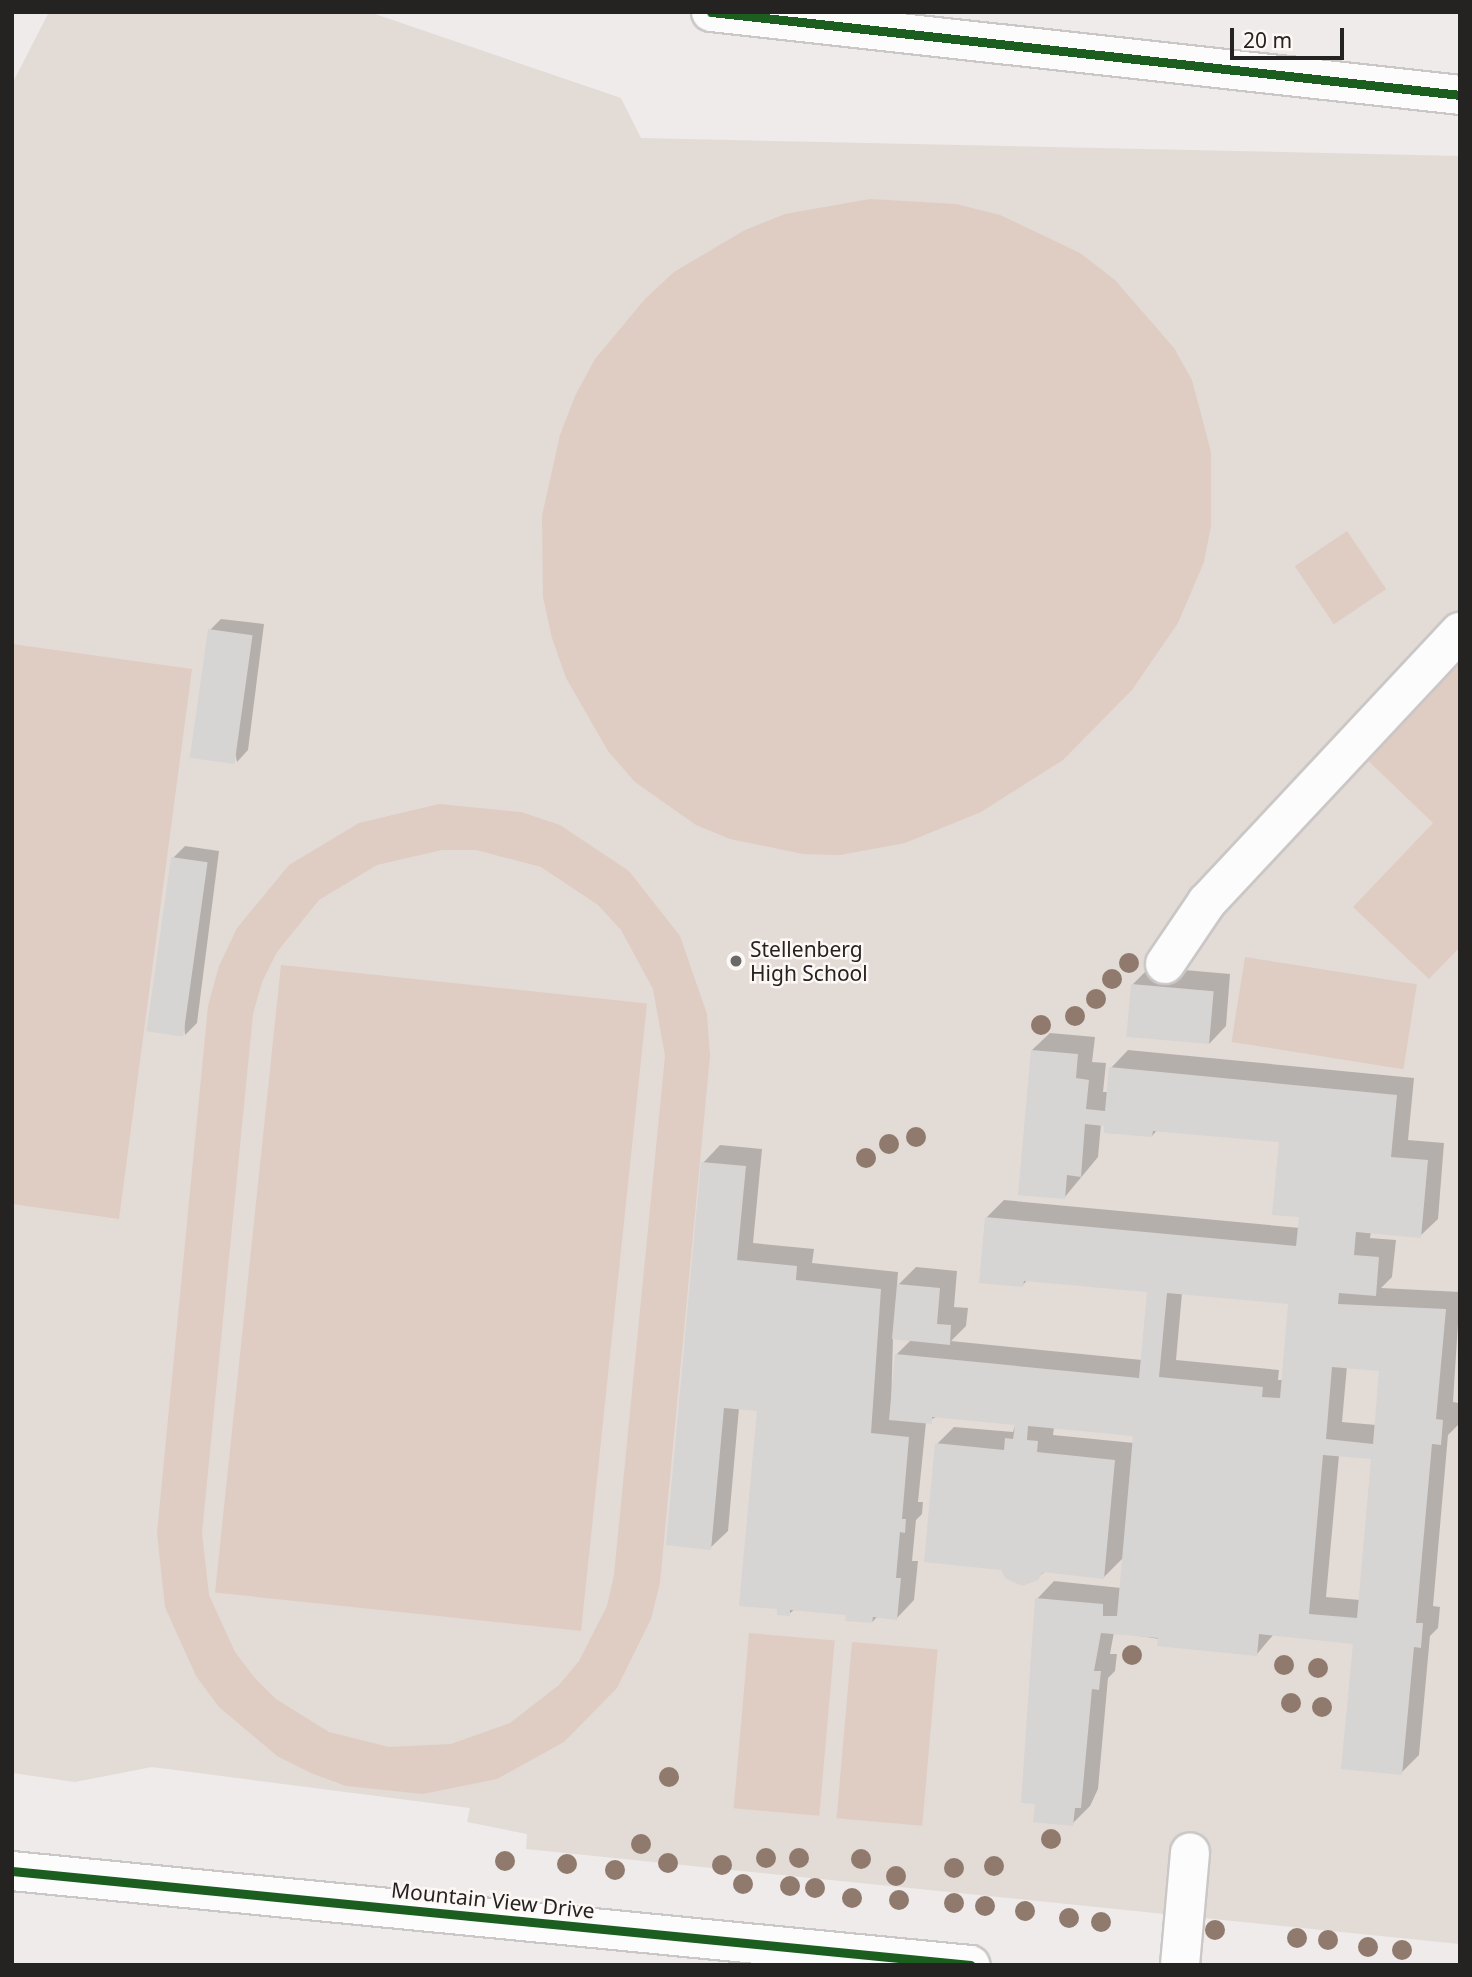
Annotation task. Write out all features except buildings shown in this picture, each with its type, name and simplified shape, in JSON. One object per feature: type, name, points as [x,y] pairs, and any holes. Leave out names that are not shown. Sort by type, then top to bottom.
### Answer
[{"type":"street","points":[[711,12],[1460,95]]},
{"type":"street","points":[[1165,964],[1207,902],[1460,632]]},
{"type":"street","points":[[1180,1965],[1190,1852]]},
{"type":"street","name":"Mountain View Drive","points":[[12,1871],[970,1965]]},
{"type":"shaded area","name":"Stellenberg High School","points":[[49,12],[369,12],[621,98],[641,138],[1460,156],[1460,1944],[526,1849],[527,1834],[467,1822],[470,1808],[152,1767],[75,1782],[12,1773],[12,84]]},
{"type":"shaded area","points":[[870,199],[956,204],[1000,215],[1080,253],[1115,280],[1174,348],[1192,380],[1211,452],[1211,526],[1204,562],[1178,623],[1132,690],[1063,760],[981,812],[905,843],[840,855],[803,854],[730,839],[696,825],[635,782],[608,751],[566,678],[552,638],[543,597],[542,516],[560,435],[575,396],[595,359],[645,299],[674,272],[745,230],[785,214]]},
{"type":"shaded area","points":[[1347,531],[1386,589],[1334,624],[1295,566]]},
{"type":"shaded area","points":[[12,644],[192,669],[119,1219],[12,1204]]},
{"type":"shaded area","points":[[1460,645],[1460,947],[1429,979],[1353,907],[1433,823],[1358,751]]},
{"type":"shaded area","points":[[439,804],[521,812],[560,825],[629,871],[680,936],[707,1014],[710,1056],[660,1583],[651,1619],[617,1688],[564,1742],[497,1779],[423,1794],[346,1786],[311,1773],[277,1756],[219,1707],[196,1676],[165,1607],[157,1533],[208,1006],[219,966],[237,928],[289,865],[359,823]],"holes":[[[442,850],[476,850],[541,867],[598,905],[621,930],[653,989],[665,1056],[614,1575],[607,1606],[579,1661],[559,1685],[510,1723],[451,1744],[389,1747],[329,1732],[276,1699],[254,1677],[235,1652],[209,1595],[202,1533],[253,1014],[262,982],[277,952],[319,900],[377,865]]]},
{"type":"shaded area","points":[[1245,957],[1417,984],[1403,1069],[1232,1042]]},
{"type":"shaded area","points":[[281,965],[647,1003],[581,1631],[215,1593]]},
{"type":"shaded area","points":[[749,1633],[835,1640],[819,1816],[734,1808]]},
{"type":"shaded area","points":[[852,1642],[938,1649],[922,1826],[837,1818]]},
{"type":"cycle path","points":[[711,12],[1460,95]]},
{"type":"cycle path","points":[[12,1871],[970,1965]]},
{"type":"place","name":"Stellenberg High School","points":[[736,961]]}]
